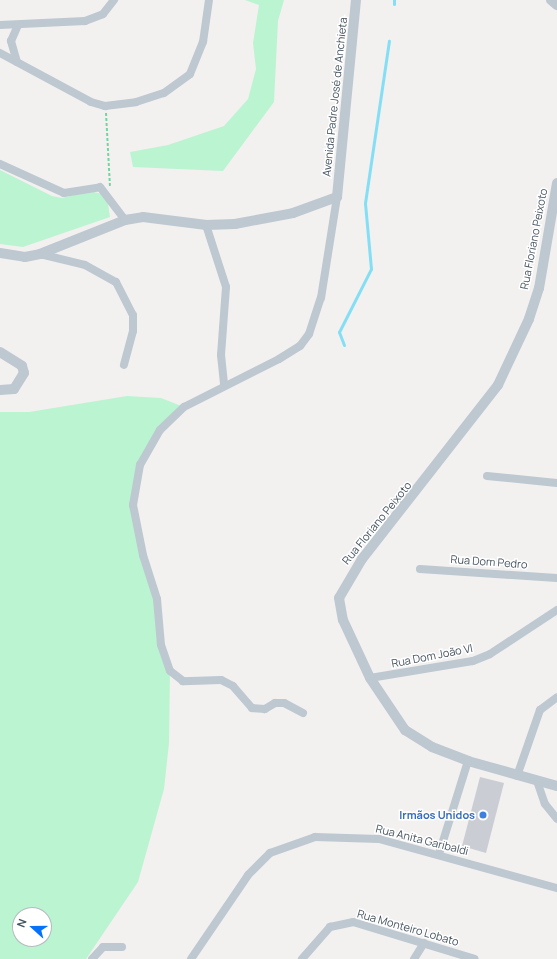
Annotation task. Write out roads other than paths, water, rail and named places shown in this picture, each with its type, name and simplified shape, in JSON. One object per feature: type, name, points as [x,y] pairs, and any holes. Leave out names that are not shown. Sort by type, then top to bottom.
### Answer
[{"type":"street","points":[[0,25],[95,19],[111,7],[114,0]]},
{"type":"street","points":[[0,53],[77,96],[105,106],[164,93],[190,74],[203,42],[209,0]]},
{"type":"street","name":"Avenida Padre José de Anchieta","points":[[337,197],[356,0]]},
{"type":"street","points":[[551,0],[557,6]]},
{"type":"street","points":[[17,62],[11,41],[18,25]]},
{"type":"street","points":[[0,164],[64,193],[93,187],[108,193],[125,220]]},
{"type":"street","name":"Rua Floriano Peixoto","points":[[557,183],[537,294],[520,340],[498,385],[344,584],[339,610],[370,678],[395,719],[417,740],[468,761],[557,786]]},
{"type":"street","points":[[0,253],[25,257],[40,254],[125,220],[143,217],[206,225],[270,219],[337,197],[321,298],[309,334],[300,346],[279,359],[224,385],[184,407],[160,430],[146,450],[135,486],[133,505],[143,555],[157,599],[162,647],[170,671],[183,681],[221,680],[233,686],[252,708],[265,709],[275,703],[284,703],[302,713]]},
{"type":"street","points":[[206,225],[226,287],[221,355],[224,385]]},
{"type":"street","points":[[40,254],[86,265],[116,282],[133,315],[133,331],[124,365]]},
{"type":"street","points":[[0,352],[22,366],[24,373],[14,389],[0,390]]},
{"type":"street","points":[[487,476],[557,482]]},
{"type":"street","name":"Rua Dom Pedro","points":[[420,569],[557,578]]},
{"type":"street","name":"Rua Dom João Vl","points":[[370,678],[473,661],[490,654],[557,610]]},
{"type":"street","points":[[517,776],[540,710],[557,697]]},
{"type":"street","points":[[439,854],[468,761]]},
{"type":"street","points":[[537,781],[545,804],[557,818]]},
{"type":"street","name":"Rua Anita Garibaldi","points":[[191,959],[248,875],[270,853],[286,845],[315,837],[344,836],[379,839],[439,854],[557,888]]},
{"type":"street","name":"Rua Monteiro Lobato","points":[[302,959],[318,938],[341,922],[368,925],[475,959]]},
{"type":"street","points":[[414,959],[424,943]]},
{"type":"street","points":[[92,959],[103,947],[122,947]]},
{"type":"waterway","points":[[344,345],[339,332],[371,269],[365,203],[389,41]]},
{"type":"place","name":"Irmãos Unidos","points":[[483,815]]}]
